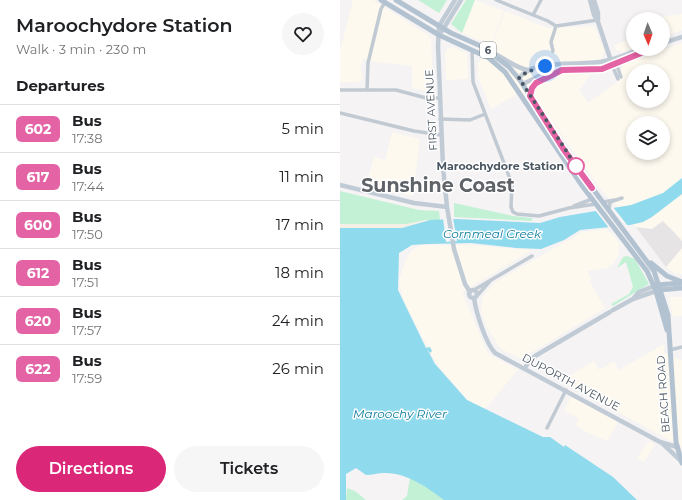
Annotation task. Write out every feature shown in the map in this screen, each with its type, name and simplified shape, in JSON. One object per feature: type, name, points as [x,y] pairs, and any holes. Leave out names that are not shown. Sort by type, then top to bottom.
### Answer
[{"type":"main road","name":"6","points":[[396,0],[442,27],[492,53],[506,64],[519,78],[564,150],[644,256],[654,272],[658,287]]},
{"type":"main road","name":"6","points":[[384,1],[439,35],[498,64],[516,87],[592,199],[658,287]]},
{"type":"main road","points":[[516,87],[519,78]]},
{"type":"main road","points":[[516,87],[522,84]]},
{"type":"main road","points":[[592,199],[602,202]]},
{"type":"main road","points":[[596,204],[602,202]]},
{"type":"main road","points":[[600,209],[602,202]]},
{"type":"main road","points":[[629,248],[631,239]]},
{"type":"main road","points":[[644,256],[667,276],[682,282]]},
{"type":"main road","points":[[658,287],[682,282]]},
{"type":"main road","points":[[658,287],[682,288]]},
{"type":"main road","name":"BEACH ROAD","points":[[658,287],[669,339],[677,447]]},
{"type":"main road","name":"6","points":[[677,447],[682,462]]},
{"type":"street","points":[[439,35],[455,0]]},
{"type":"street","points":[[442,27],[461,0]]},
{"type":"street","points":[[496,0],[506,2],[556,26],[598,20]]},
{"type":"street","points":[[533,15],[541,0]]},
{"type":"street","points":[[590,0],[594,15],[598,20]]},
{"type":"street","points":[[594,0],[598,13],[598,20],[620,78]]},
{"type":"street","points":[[367,90],[369,57],[384,1]]},
{"type":"street","points":[[553,51],[551,42],[556,26]]},
{"type":"street","name":"FIRST AVENUE","points":[[439,35],[440,119],[447,207]]},
{"type":"street","points":[[670,40],[682,36]]},
{"type":"street","points":[[472,50],[473,79],[512,184],[511,207],[514,212],[540,216],[570,208],[596,204]]},
{"type":"street","points":[[492,53],[506,58],[524,70],[532,70],[563,63],[593,63],[626,56]]},
{"type":"street","points":[[522,84],[542,74],[562,70],[600,69],[612,60],[626,54]]},
{"type":"street","points":[[519,78],[532,70]]},
{"type":"street","points":[[530,96],[532,88],[536,83],[562,70]]},
{"type":"street","points":[[340,90],[396,90],[426,98],[440,98]]},
{"type":"street","points":[[340,113],[414,131],[441,135]]},
{"type":"street","points":[[440,119],[470,120],[485,114]]},
{"type":"street","points":[[340,184],[402,200],[447,207],[452,241],[465,284],[472,291],[532,256]]},
{"type":"street","points":[[609,209],[610,202],[622,198]]},
{"type":"street","points":[[570,208],[592,199]]},
{"type":"street","points":[[602,202],[609,199],[618,200]]},
{"type":"street","points":[[475,298],[490,280]]},
{"type":"street","points":[[525,368],[528,362],[535,356],[611,311],[658,287]]},
{"type":"street","name":"DUPORTH AVENUE","points":[[472,291],[469,296],[475,298],[477,311],[493,351],[660,442],[677,447]]},
{"type":"street","points":[[670,350],[682,347]]},
{"type":"street","points":[[547,428],[566,390]]},
{"type":"street","points":[[660,442],[682,462]]},
{"type":"shaded area","points":[[353,0],[373,0],[429,36],[431,39],[433,87],[430,92],[412,88],[412,66],[374,62],[363,58],[361,66],[362,80],[358,82],[340,82],[340,51]]},
{"type":"shaded area","points":[[475,0],[504,11],[491,45],[462,33]]},
{"type":"shaded area","points":[[505,11],[548,28],[594,26],[604,50],[602,59],[579,90],[588,103],[617,82],[623,64],[645,56],[670,56],[670,47],[682,43],[682,241],[671,228],[652,229],[636,227],[601,190],[558,130],[517,94],[491,109],[478,77],[478,63],[492,45]]},
{"type":"shaded area","points":[[682,14],[682,30],[670,34],[670,16]]},
{"type":"shaded area","points":[[626,41],[626,51],[623,52],[616,50],[614,45]]},
{"type":"shaded area","points":[[452,47],[467,53],[468,79],[446,80],[445,52],[447,49]]},
{"type":"shaded area","points":[[392,132],[420,139],[413,196],[366,185],[374,157],[385,160]]},
{"type":"shaded area","points":[[663,221],[682,241],[682,248],[666,267],[636,227],[652,229]]},
{"type":"shaded area","points":[[607,229],[619,243],[619,254],[613,265],[609,265],[609,268],[587,271],[591,278],[590,282],[605,308],[521,359],[501,349],[487,328],[481,312],[482,298],[488,290],[496,282],[582,232]]},
{"type":"shaded area","points":[[421,245],[471,245],[532,250],[462,292],[488,354],[518,370],[485,409],[467,400],[436,363],[404,302],[399,281],[405,261],[411,251]]},
{"type":"shaded area","points":[[682,248],[682,274],[675,274],[666,267]]},
{"type":"shaded area","points":[[671,297],[682,297],[682,316],[673,317],[669,299]]},
{"type":"shaded area","points":[[664,344],[664,353],[682,360],[682,447],[561,381],[594,361],[599,370],[614,361],[619,370]]},
{"type":"shaded area","points":[[571,398],[574,398],[618,422],[607,441],[584,431],[576,425],[579,419],[564,410]]},
{"type":"shaded area","points":[[649,441],[655,445],[644,462],[637,458]]},
{"type":"green space","points":[[418,0],[447,0],[439,13]]},
{"type":"green space","points":[[466,0],[475,0],[462,33],[451,24]]},
{"type":"green space","points":[[340,191],[419,210],[439,211],[440,220],[425,220],[407,224],[340,224]]},
{"type":"green space","points":[[454,203],[513,216],[532,218],[532,221],[454,217]]},
{"type":"green space","points":[[627,256],[635,259],[649,284],[613,306],[611,304],[629,294],[633,287],[626,262],[617,268],[623,257]]},
{"type":"green space","points":[[410,478],[431,490],[444,500],[402,500],[407,496]]},
{"type":"green space","points":[[347,488],[355,491],[366,500],[346,500]]},
{"type":"sand","points":[[430,220],[402,228],[340,228],[340,224],[407,224]]},
{"type":"water","name":"Maroochy River","points":[[682,178],[682,194],[643,222],[630,225],[580,230],[564,240],[541,249],[471,243],[428,244],[412,245],[399,253],[398,290],[426,348],[430,347],[432,351],[430,353],[427,349],[435,364],[467,400],[543,437],[550,437],[564,447],[565,445],[613,477],[637,500],[444,500],[424,486],[400,475],[382,473],[366,475],[356,468],[346,474],[346,500],[340,500],[340,228],[402,228],[430,220],[456,219],[540,223],[560,217],[631,205],[663,193]]},
{"type":"pier","points":[[613,207],[628,226],[609,228],[595,210]]},
{"type":"pier","points":[[443,218],[453,218],[457,241],[446,242]]},
{"type":"bus line","name":"602","points":[[592,188],[564,150],[530,96],[531,91],[534,86],[545,77],[562,70],[602,69],[633,56]]},
{"type":"place","name":"Maroochydore Station","points":[[576,166]]},
{"type":"district","name":"Sunshine Coast","points":[[438,185]]},
{"type":"route","points":[[545,66],[527,72],[519,78],[564,150],[576,166]]},
{"type":"water label","name":"Cornmeal Creek","points":[[492,234]]}]
